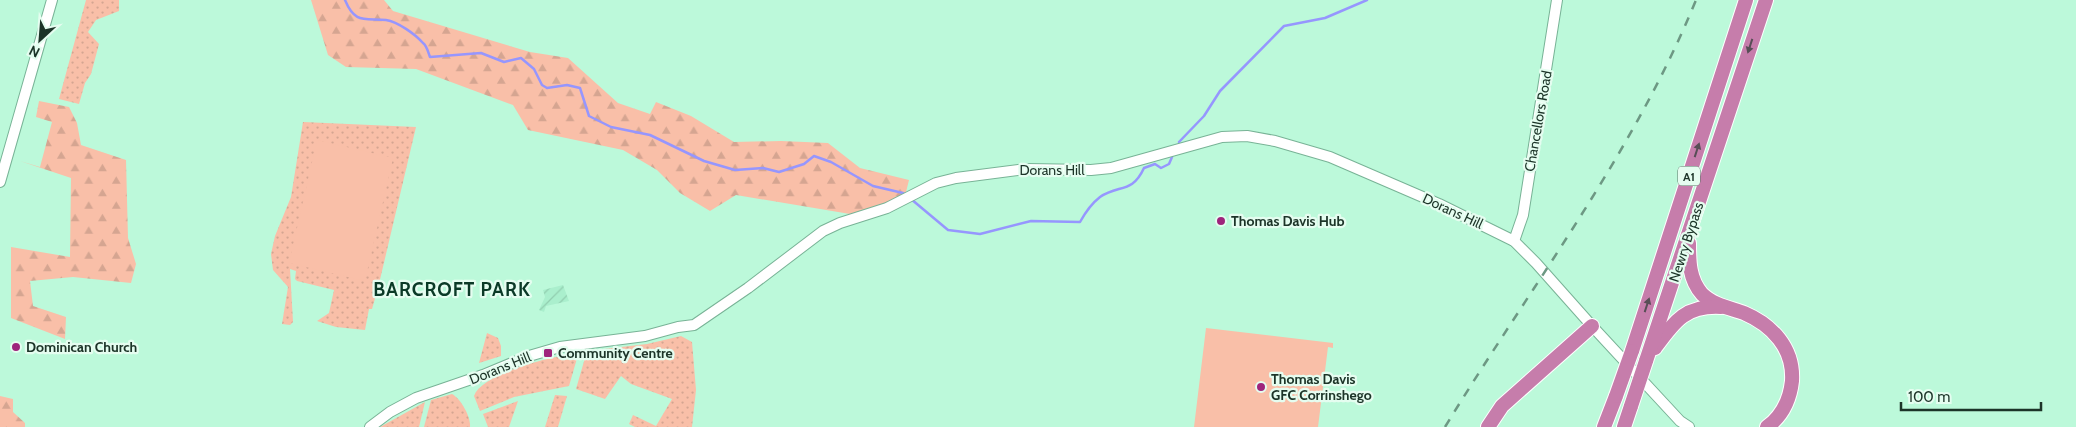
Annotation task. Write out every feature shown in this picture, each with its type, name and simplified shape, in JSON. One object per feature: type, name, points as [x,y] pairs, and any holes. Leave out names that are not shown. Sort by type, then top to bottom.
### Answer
[{"type":"highway","name":"Newry Bypass","points":[[1604,427],[1632,351],[1746,0]]},
{"type":"highway","name":"Newry Bypass","points":[[1624,427],[1766,0]]},
{"type":"highway","points":[[1688,235],[1689,265],[1696,285],[1703,294],[1712,301],[1744,313],[1770,328],[1788,352],[1792,376],[1791,388],[1782,412],[1767,427]]},
{"type":"highway","points":[[1646,360],[1680,316],[1709,306],[1727,308]]},
{"type":"highway","points":[[1488,427],[1502,406],[1592,326]]},
{"type":"street","points":[[0,182],[52,0]]},
{"type":"street","name":"Chancellors Road","points":[[1514,241],[1523,215],[1557,0]]},
{"type":"street","name":"Dorans Hill","points":[[370,427],[390,412],[416,398],[483,375],[529,356],[560,347],[645,336],[678,327],[694,325],[748,288],[824,231],[902,202],[936,183],[956,178],[1026,169],[1091,170],[1111,168],[1222,137],[1247,136],[1305,148],[1363,170],[1448,208],[1514,241],[1680,421],[1689,427]]},
{"type":"shaded area","points":[[563,285],[569,301],[546,306],[544,312],[539,310],[545,297],[543,290]]},
{"type":"green space","points":[[86,0],[119,0],[119,11],[96,20],[88,32],[99,44],[91,74],[85,83],[79,104],[59,99]]},
{"type":"green space","points":[[311,0],[384,0],[393,11],[530,52],[568,58],[618,103],[650,114],[656,102],[691,116],[734,142],[828,143],[860,168],[909,180],[906,192],[887,203],[850,214],[736,195],[710,211],[680,193],[657,170],[623,150],[528,130],[513,105],[416,69],[346,67],[328,55]]},
{"type":"green space","points":[[39,101],[69,107],[77,123],[81,145],[126,160],[128,238],[136,264],[131,283],[73,277],[30,281],[33,306],[66,317],[65,339],[11,318],[11,247],[70,257],[71,178],[20,161],[40,167],[52,122],[36,117]]},
{"type":"green space","points":[[303,122],[416,127],[378,288],[372,309],[369,309],[365,330],[336,327],[317,321],[329,313],[334,290],[297,281],[295,279],[296,271],[290,269],[293,322],[290,325],[282,324],[288,287],[273,270],[271,254],[275,236],[291,197]]},
{"type":"green space","points":[[317,140],[393,158],[365,281],[289,263]]},
{"type":"green space","name":"Thomas Davis GFC Corrinshego","points":[[1206,328],[1333,343],[1333,348],[1328,347],[1318,427],[1194,427]]},
{"type":"green space","points":[[487,333],[498,338],[501,346],[501,356],[479,363]]},
{"type":"green space","points":[[681,336],[692,342],[696,390],[692,427],[635,427],[629,424],[633,415],[656,426],[672,399],[631,384],[621,376],[605,399],[576,389],[587,351],[647,344]]},
{"type":"green space","points":[[577,353],[569,386],[514,397],[480,411],[474,396],[490,380],[536,362]]},
{"type":"green space","points":[[452,394],[465,409],[470,427],[424,427],[431,400]]},
{"type":"green space","points":[[555,395],[567,396],[558,427],[545,427]]},
{"type":"green space","points":[[0,396],[13,399],[13,412],[25,423],[25,427],[0,427]]},
{"type":"green space","points":[[518,401],[509,427],[488,427],[483,414]]},
{"type":"green space","points":[[425,402],[419,427],[380,427]]},
{"type":"waterway","points":[[345,0],[353,13],[361,18],[386,20],[406,29],[424,44],[430,57],[481,53],[504,62],[521,58],[534,69],[542,85],[547,88],[567,85],[580,88],[589,116],[611,127],[650,135],[704,161],[735,170],[763,168],[779,172],[804,164],[814,156],[831,162],[873,186],[906,195]]},
{"type":"waterway","points":[[1179,142],[1204,116],[1220,91],[1284,26],[1325,18],[1367,0]]},
{"type":"waterway","points":[[911,199],[948,230],[980,234],[1031,221],[1080,222],[1088,209],[1100,197],[1135,182],[1144,168],[1155,164],[1161,168],[1169,164],[1172,157]]},
{"type":"railway","points":[[1445,427],[1612,166],[1671,57],[1696,0]]},
{"type":"place","name":"Thomas Davis Hub","points":[[1221,221]]},
{"type":"place","name":"Dominican Church","points":[[16,347]]},
{"type":"place","name":"Community Centre","points":[[548,353]]},
{"type":"place","name":"Thomas Davis GFC Corrinshego","points":[[1261,387]]},
{"type":"district","name":"BARCROFT PARK","points":[[452,289]]}]
